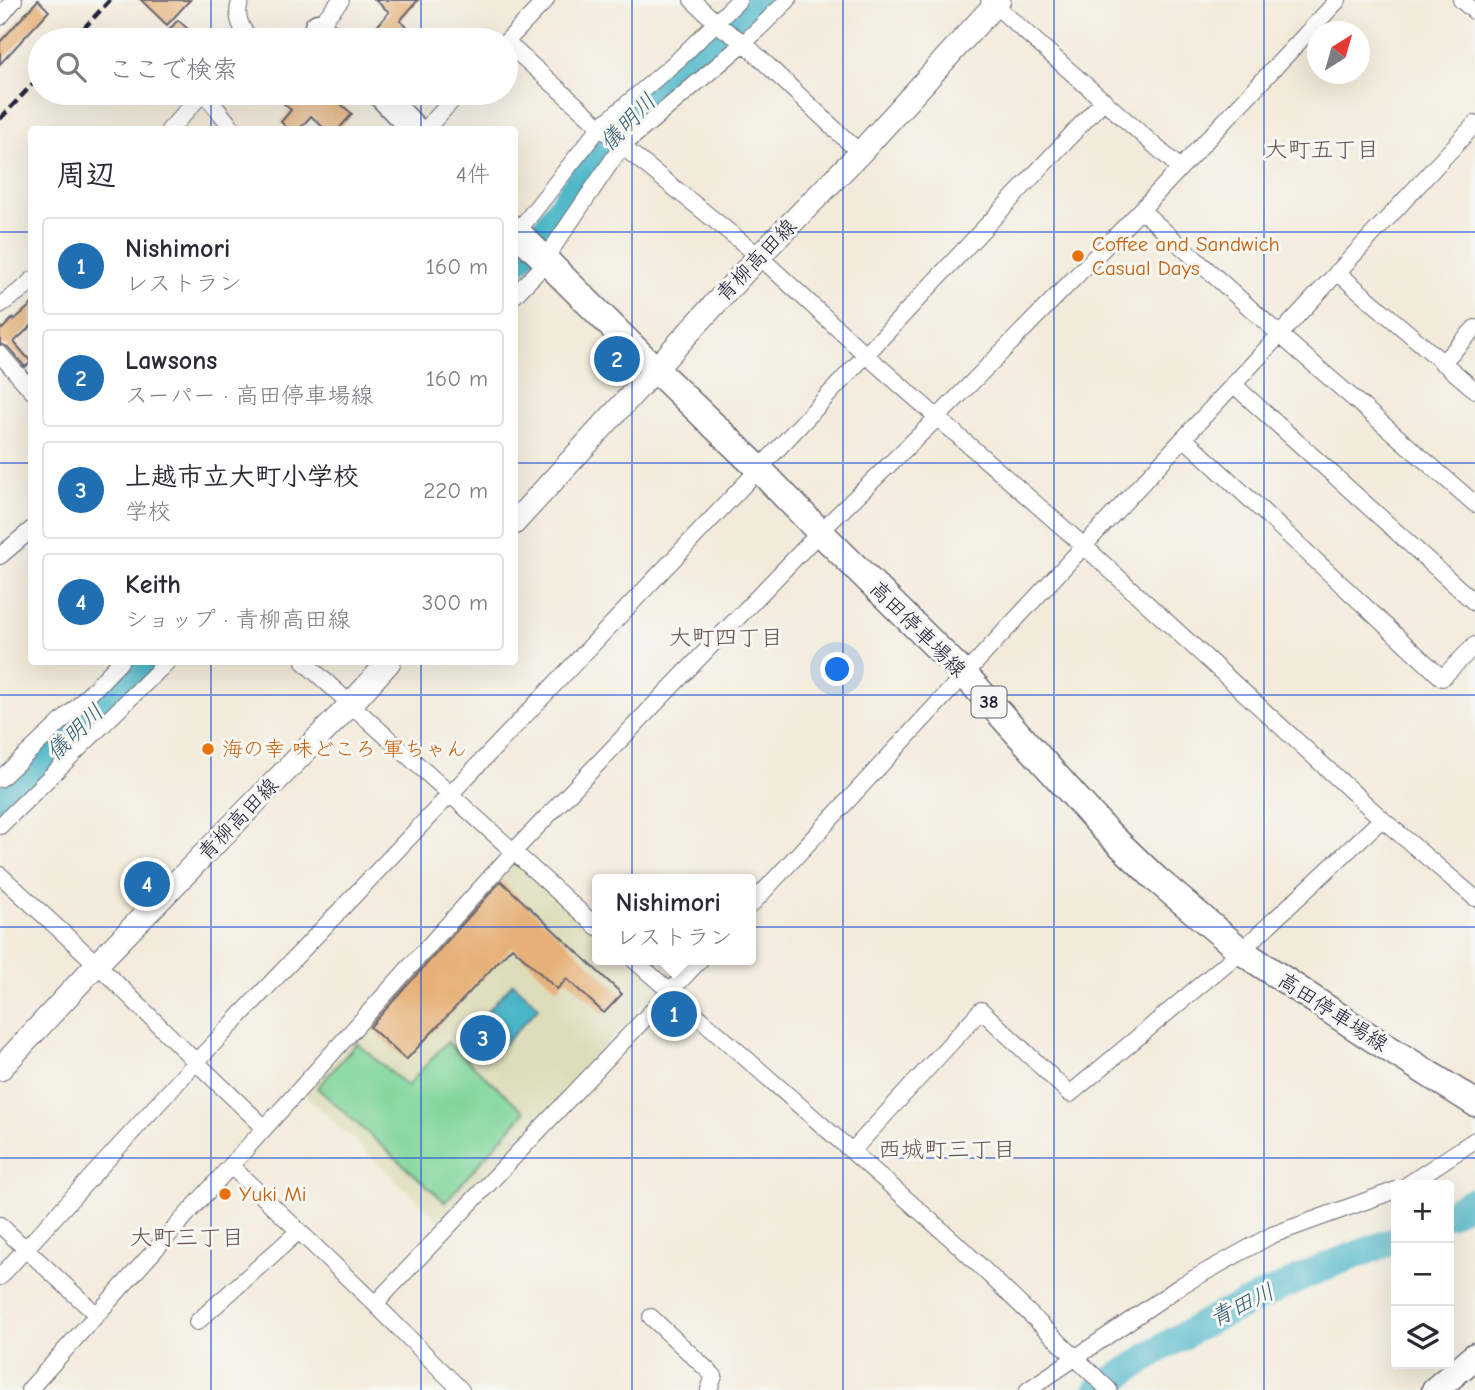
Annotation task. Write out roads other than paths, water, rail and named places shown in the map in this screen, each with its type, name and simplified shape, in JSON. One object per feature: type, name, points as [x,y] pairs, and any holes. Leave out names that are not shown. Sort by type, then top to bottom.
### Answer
[{"type":"main road","name":"青柳高田線","points":[[518,519],[759,256],[860,153],[994,2]]},
{"type":"main road","points":[[391,105],[411,126]]},
{"type":"main road","name":"高田停車場線","points":[[529,245],[965,675],[1105,830],[1156,879],[1241,951],[1364,1033],[1475,1102]]},
{"type":"main road","name":"青柳高田線","points":[[0,1069],[97,964],[351,705],[386,665]]},
{"type":"main road","points":[[1435,1390],[1475,1356]]},
{"type":"street","points":[[0,17],[14,0]]},
{"type":"street","points":[[241,0],[238,20],[242,28]]},
{"type":"street","points":[[322,28],[341,0]]},
{"type":"street","points":[[518,29],[546,0]]},
{"type":"street","points":[[692,0],[744,43],[860,153]]},
{"type":"street","points":[[518,282],[529,245],[600,127],[719,25],[739,0]]},
{"type":"street","points":[[529,245],[622,146],[744,43],[788,0]]},
{"type":"street","points":[[29,1390],[513,851],[820,532],[937,418],[1141,210],[1338,0]]},
{"type":"street","points":[[1461,0],[1475,12]]},
{"type":"street","points":[[994,2],[1180,168]]},
{"type":"street","points":[[518,53],[622,146],[759,256],[866,355],[1084,546],[1382,819],[1475,898]]},
{"type":"street","points":[[0,1277],[196,1062],[759,469],[1104,100]]},
{"type":"street","points":[[173,126],[192,105]]},
{"type":"street","points":[[213,105],[231,126]]},
{"type":"street","points":[[429,126],[447,105]]},
{"type":"street","points":[[756,900],[1475,124]]},
{"type":"street","points":[[1141,210],[1475,504]]},
{"type":"street","points":[[1337,272],[1475,390]]},
{"type":"street","points":[[0,304],[28,284]]},
{"type":"street","points":[[1442,362],[1475,328]]},
{"type":"street","points":[[0,354],[28,386]]},
{"type":"street","points":[[1233,384],[1475,603]]},
{"type":"street","points":[[1184,438],[1442,678],[1475,645]]},
{"type":"street","points":[[2,549],[28,532]]},
{"type":"street","points":[[0,779],[76,708],[117,665]]},
{"type":"street","points":[[0,826],[164,665]]},
{"type":"street","points":[[307,665],[592,922]]},
{"type":"street","points":[[852,1151],[981,1010],[1070,1094],[1241,951],[1382,819]]},
{"type":"street","points":[[0,875],[97,964],[265,1128]]},
{"type":"street","points":[[639,965],[955,1242],[1109,1390]]},
{"type":"street","points":[[375,1304],[694,965]]},
{"type":"street","points":[[1415,1180],[1475,1140]]},
{"type":"street","points":[[231,1166],[461,1390]]},
{"type":"street","points":[[1028,1390],[1079,1362],[1182,1285],[1272,1235],[1391,1192]]},
{"type":"street","points":[[0,1225],[97,1315]]},
{"type":"street","points":[[197,1322],[299,1231]]},
{"type":"street","points":[[651,1317],[714,1376],[709,1390]]},
{"type":"water","points":[[513,983],[539,1007],[494,1055],[469,1031]]},
{"type":"waterway","name":"儀明川","points":[[518,260],[538,239],[620,123],[747,16],[762,0]]},
{"type":"waterway","name":"儀明川","points":[[0,803],[146,665]]},
{"type":"waterway","name":"青田川","points":[[1454,1211],[1475,1201]]},
{"type":"waterway","name":"青田川","points":[[1098,1390],[1158,1350],[1210,1320],[1329,1265],[1391,1242]]},
{"type":"railway","points":[[84,28],[110,0]]},
{"type":"railway","points":[[0,119],[28,89]]},
{"type":"place","name":"Coffee and Sandwich Casual Days","points":[[1078,256]]},
{"type":"place","name":"Lawsons","points":[[617,359]]},
{"type":"place","name":"海の幸 味どころ 軍ちゃん","points":[[208,749]]},
{"type":"place","name":"Keith","points":[[147,884]]},
{"type":"place","name":"Nishimori","points":[[674,1014]]},
{"type":"place","name":"上越市立大町小学校","points":[[483,1038]]},
{"type":"place","name":"Yuki Mi","points":[[225,1194]]},
{"type":"district","name":"大町五丁目","points":[[1322,149]]},
{"type":"district","name":"大町四丁目","points":[[726,637]]},
{"type":"district","name":"西城町三丁目","points":[[947,1149]]},
{"type":"district","name":"大町三丁目","points":[[187,1237]]}]
